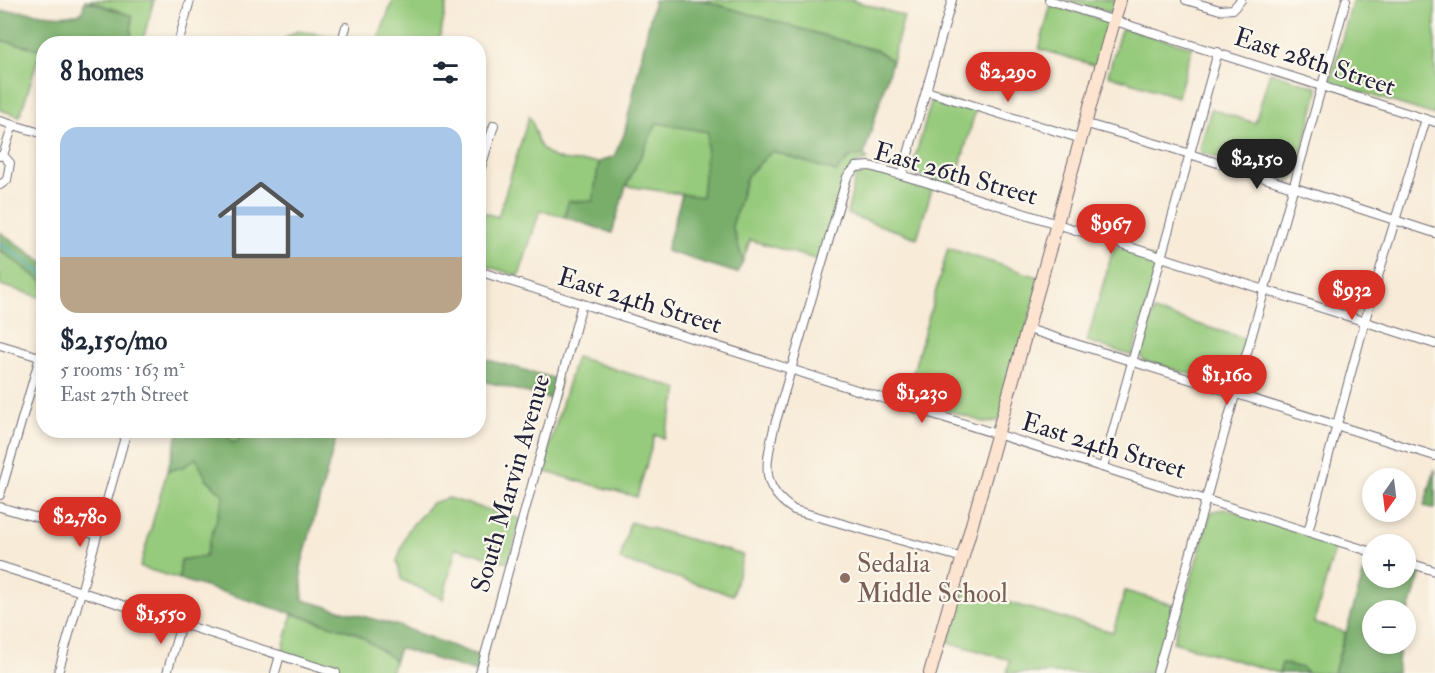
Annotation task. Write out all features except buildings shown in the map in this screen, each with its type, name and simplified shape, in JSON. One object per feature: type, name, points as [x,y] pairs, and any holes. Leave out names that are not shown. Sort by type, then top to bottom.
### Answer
[{"type":"main road","points":[[930,673],[1087,124],[1120,0]]},
{"type":"street","points":[[180,36],[190,0]]},
{"type":"street","points":[[902,175],[952,0]]},
{"type":"street","name":"East 28th Street","points":[[1049,0],[1431,121]]},
{"type":"street","points":[[1186,0],[1220,10],[1233,9],[1241,0]]},
{"type":"street","points":[[1157,673],[1346,0]]},
{"type":"street","points":[[343,36],[346,27]]},
{"type":"street","points":[[1103,467],[1218,52]]},
{"type":"street","points":[[926,91],[1082,139]]},
{"type":"street","points":[[0,121],[36,132]]},
{"type":"street","points":[[1308,532],[1365,322],[1395,222],[1431,121]]},
{"type":"street","points":[[1087,124],[1190,154],[1395,222],[1435,233]]},
{"type":"street","points":[[0,185],[7,180],[10,172],[10,164],[2,155],[13,125]]},
{"type":"street","points":[[486,147],[494,125]]},
{"type":"street","name":"East 26th Street","points":[[963,558],[794,510],[778,500],[768,482],[766,463],[774,428],[847,177],[851,170],[862,165],[902,175],[1435,344]]},
{"type":"street","name":"East 24th Street","points":[[486,274],[1362,549]]},
{"type":"street","name":"South Marvin Avenue","points":[[480,673],[582,304]]},
{"type":"street","points":[[1028,329],[1435,456]]},
{"type":"street","points":[[0,345],[36,356]]},
{"type":"street","points":[[0,495],[36,375]]},
{"type":"street","points":[[58,673],[126,438]]},
{"type":"street","points":[[0,507],[97,535]]},
{"type":"street","points":[[1416,565],[1435,571]]},
{"type":"street","points":[[0,566],[336,673]]},
{"type":"street","points":[[167,673],[181,624]]},
{"type":"street","points":[[275,673],[280,655]]},
{"type":"green space","points":[[85,0],[132,16],[131,36],[36,36],[36,48],[0,40],[0,12],[21,11],[61,16],[82,13]]},
{"type":"green space","points":[[89,0],[154,0],[144,36],[131,36],[132,16]]},
{"type":"green space","points":[[393,0],[447,2],[440,36],[379,36]]},
{"type":"green space","points":[[654,0],[701,0],[878,51],[892,61],[864,155],[849,158],[836,172],[772,151],[747,176],[732,226],[743,261],[737,273],[666,251],[682,194],[702,197],[708,132],[657,123],[626,186],[612,233],[565,217],[568,201],[593,201],[599,162],[614,156],[624,135]]},
{"type":"green space","points":[[701,0],[852,0],[904,16],[892,61],[878,51]]},
{"type":"green space","points":[[1066,0],[1118,0],[1112,13]]},
{"type":"green space","points":[[1353,0],[1435,0],[1435,115],[1334,84],[1331,78]]},
{"type":"green space","points":[[1051,4],[1108,22],[1100,67],[1039,49]]},
{"type":"green space","points":[[1123,28],[1192,47],[1178,97],[1108,75]]},
{"type":"green space","points":[[297,31],[333,36],[289,36]]},
{"type":"green space","points":[[0,40],[36,48],[36,65],[20,116],[0,110]]},
{"type":"green space","points":[[1270,72],[1317,87],[1318,92],[1295,178],[1290,180],[1202,153],[1200,148],[1211,109],[1255,123]]},
{"type":"green space","points":[[936,97],[976,109],[954,187],[913,173],[912,168],[932,99]]},
{"type":"green space","points":[[529,116],[537,140],[546,153],[568,161],[599,162],[593,201],[568,201],[565,217],[540,210],[519,276],[486,266],[486,213],[498,217]]},
{"type":"green space","points":[[657,123],[709,132],[702,197],[626,186]]},
{"type":"green space","points":[[772,151],[836,172],[849,158],[864,155],[868,159],[855,164],[849,175],[825,262],[750,240],[743,261],[732,226],[747,176]]},
{"type":"green space","points":[[861,168],[933,186],[917,238],[847,214],[856,174]]},
{"type":"green space","points":[[0,232],[36,257],[36,277],[0,250]]},
{"type":"green space","points":[[1114,246],[1160,260],[1132,356],[1087,341]]},
{"type":"green space","points":[[948,248],[1041,278],[1000,420],[986,423],[906,397]]},
{"type":"green space","points":[[0,250],[36,277],[36,296],[0,285]]},
{"type":"green space","points":[[1154,311],[1247,339],[1234,383],[1228,385],[1144,361],[1141,356]]},
{"type":"green space","points":[[576,357],[679,389],[664,438],[655,435],[637,497],[542,471]]},
{"type":"green space","points":[[486,359],[560,380],[555,400],[486,382]]},
{"type":"green space","points":[[177,438],[229,438],[232,443],[239,441],[239,438],[336,438],[301,567],[303,600],[399,626],[482,657],[477,672],[399,648],[395,660],[356,633],[179,579],[181,560],[205,556],[224,496],[206,478],[196,458],[183,467],[167,471]]},
{"type":"green space","points":[[228,438],[239,438],[239,441],[231,443]]},
{"type":"green space","points":[[196,458],[206,478],[224,496],[205,557],[181,560],[179,579],[140,567],[167,471],[183,467]]},
{"type":"green space","points":[[1435,469],[1435,509],[1424,506]]},
{"type":"green space","points":[[448,498],[521,519],[508,562],[456,548],[443,599],[402,580],[397,561],[408,530],[432,503]]},
{"type":"green space","points":[[1226,509],[1336,544],[1314,623],[1345,632],[1334,673],[1307,673],[1302,668],[1282,664],[1279,673],[1173,642],[1210,514],[1213,511]]},
{"type":"green space","points":[[630,522],[743,555],[733,595],[620,560]]},
{"type":"green space","points":[[1416,569],[1421,571],[1416,588]]},
{"type":"green space","points":[[1362,579],[1362,588],[1416,588],[1412,600],[1362,600],[1362,654],[1399,654],[1397,673],[1334,673]]},
{"type":"green space","points":[[964,590],[1113,632],[1125,591],[1174,605],[1156,673],[1007,673],[1010,660],[948,642]]},
{"type":"green space","points":[[292,614],[356,633],[395,660],[391,673],[341,673],[282,653]]},
{"type":"green space","points":[[1282,663],[1302,668],[1307,673],[1279,673]]},
{"type":"waterway","points":[[0,243],[36,269]]},
{"type":"place","name":"Sedalia Middle School","points":[[845,578]]}]
